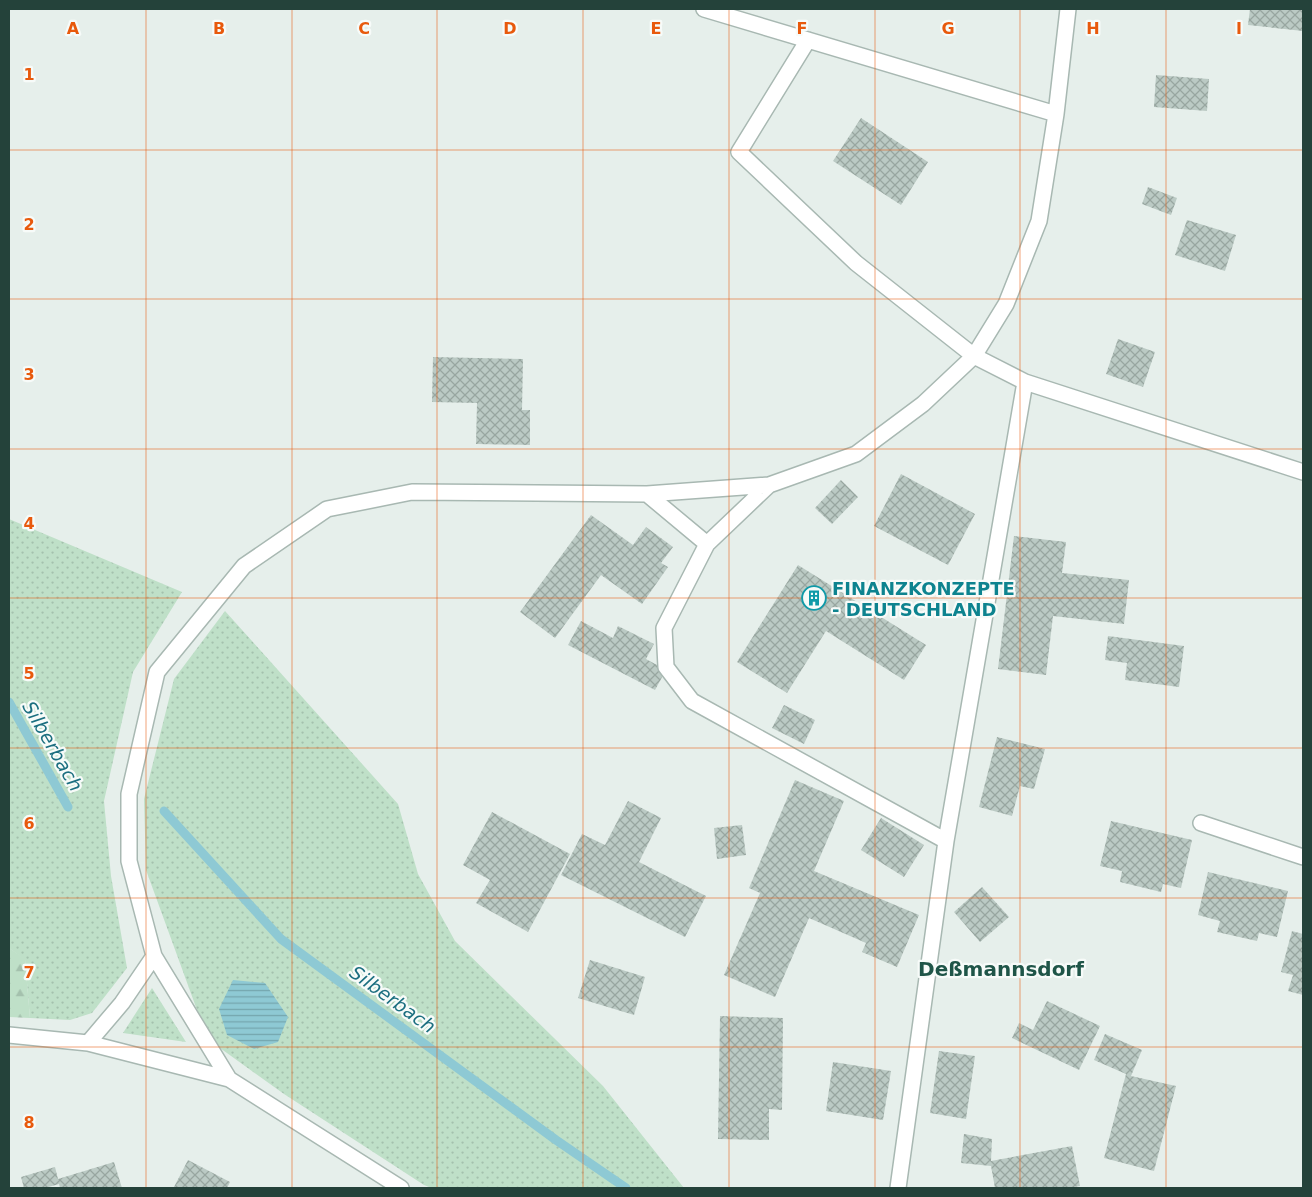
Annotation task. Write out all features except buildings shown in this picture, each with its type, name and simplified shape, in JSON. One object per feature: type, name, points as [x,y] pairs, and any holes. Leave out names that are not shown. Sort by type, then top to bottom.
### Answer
[{"type":"street","points":[[704,9],[1056,114]]},
{"type":"street","points":[[229,1079],[154,956],[129,861],[129,794],[157,672],[244,566],[327,509],[412,492],[647,494],[769,485],[856,454],[923,404],[974,356],[1006,304],[1039,221],[1056,114],[1068,9]]},
{"type":"street","points":[[808,40],[739,152],[856,263],[974,356],[1025,382],[1303,472]]},
{"type":"street","points":[[898,1188],[946,840],[1025,382]]},
{"type":"street","points":[[769,485],[707,544],[664,628],[666,667],[692,701],[946,840]]},
{"type":"street","points":[[647,494],[707,544]]},
{"type":"street","points":[[1201,823],[1303,857]]},
{"type":"street","points":[[88,1042],[122,1003],[154,956]]},
{"type":"street","points":[[9,1035],[88,1042],[229,1079],[401,1188]]},
{"type":"green space","points":[[9,519],[182,592],[133,672],[104,801],[111,876],[127,968],[92,1013],[70,1020],[30,1018],[25,960],[9,948]]},
{"type":"green space","points":[[225,611],[398,804],[418,874],[455,941],[603,1086],[684,1188],[432,1188],[424,1185],[284,1094],[220,1048],[197,1010],[146,870],[144,799],[174,679]]},
{"type":"green space","points":[[9,948],[25,959],[30,1018],[9,1017]]},
{"type":"green space","points":[[152,988],[186,1042],[123,1033]]},
{"type":"water","points":[[233,980],[265,983],[288,1017],[278,1042],[254,1049],[227,1035],[219,1009]]},
{"type":"waterway","name":"Silberbach","points":[[9,702],[68,807]]},
{"type":"waterway","name":"Silberbach","points":[[164,811],[281,939],[556,1140],[626,1188]]},
{"type":"place","name":"FINANZKONZEPTE - DEUTSCHLAND","points":[[814,598]]},
{"type":"district","name":"Deßmannsdorf","points":[[1001,969]]}]
